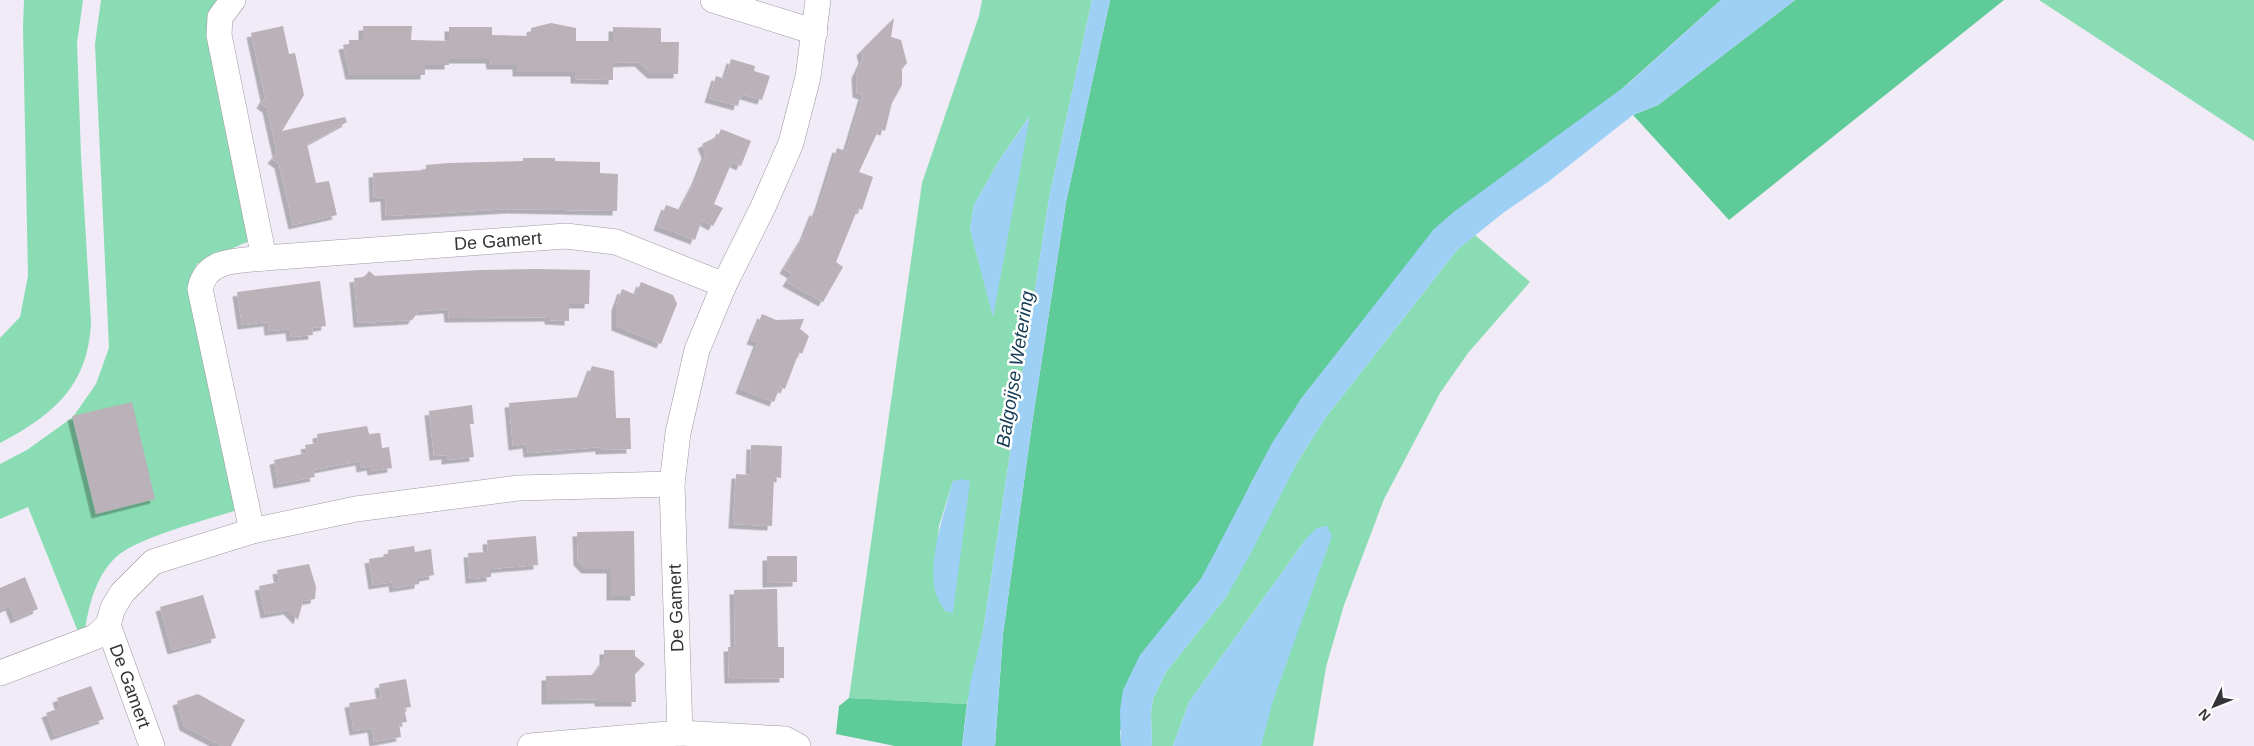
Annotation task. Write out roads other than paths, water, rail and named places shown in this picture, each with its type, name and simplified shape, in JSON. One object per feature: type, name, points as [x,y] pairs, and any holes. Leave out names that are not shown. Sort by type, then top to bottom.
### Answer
[{"type":"street","points":[[233,0],[220,17],[219,35],[264,258]]},
{"type":"street","points":[[713,0],[815,32]]},
{"type":"street","name":"De Gamert","points":[[680,733],[672,484],[678,433],[697,350],[724,285],[763,207],[791,143],[808,76],[818,0]]},
{"type":"street","name":"De Gamert","points":[[252,531],[200,289],[202,280],[209,270],[220,263],[264,258],[566,236],[616,242],[724,285]]},
{"type":"street","name":"De Gamert","points":[[0,673],[94,637],[108,625],[113,608],[122,593],[153,562],[252,531],[356,509],[518,488],[672,484]]},
{"type":"street","name":"De Gamert","points":[[108,625],[152,746]]},
{"type":"street","points":[[530,746],[680,733],[784,740],[798,746]]},
{"type":"water","points":[[1092,0],[1110,0],[1066,202],[1032,424],[1003,634],[995,746],[962,746],[970,684],[983,631],[1049,198]]},
{"type":"water","points":[[1721,0],[1795,0],[1658,105],[1633,115],[1457,250],[1326,417],[1299,459],[1226,597],[1166,672],[1153,699],[1151,713],[1152,746],[1121,746],[1120,710],[1123,690],[1140,655],[1201,579],[1272,443],[1301,399],[1434,229],[1455,211],[1628,84]]},
{"type":"water","points":[[1030,116],[993,317],[970,229],[974,205],[1000,159]]},
{"type":"water","points":[[963,479],[970,481],[953,613],[945,611],[936,594],[934,581],[935,552],[941,522],[953,481]]},
{"type":"water","points":[[1327,526],[1332,536],[1272,704],[1261,746],[1173,746],[1189,702],[1306,539],[1317,528]]},
{"type":"water label","name":"Balgoijse Wetering","points":[[1015,369]]}]
